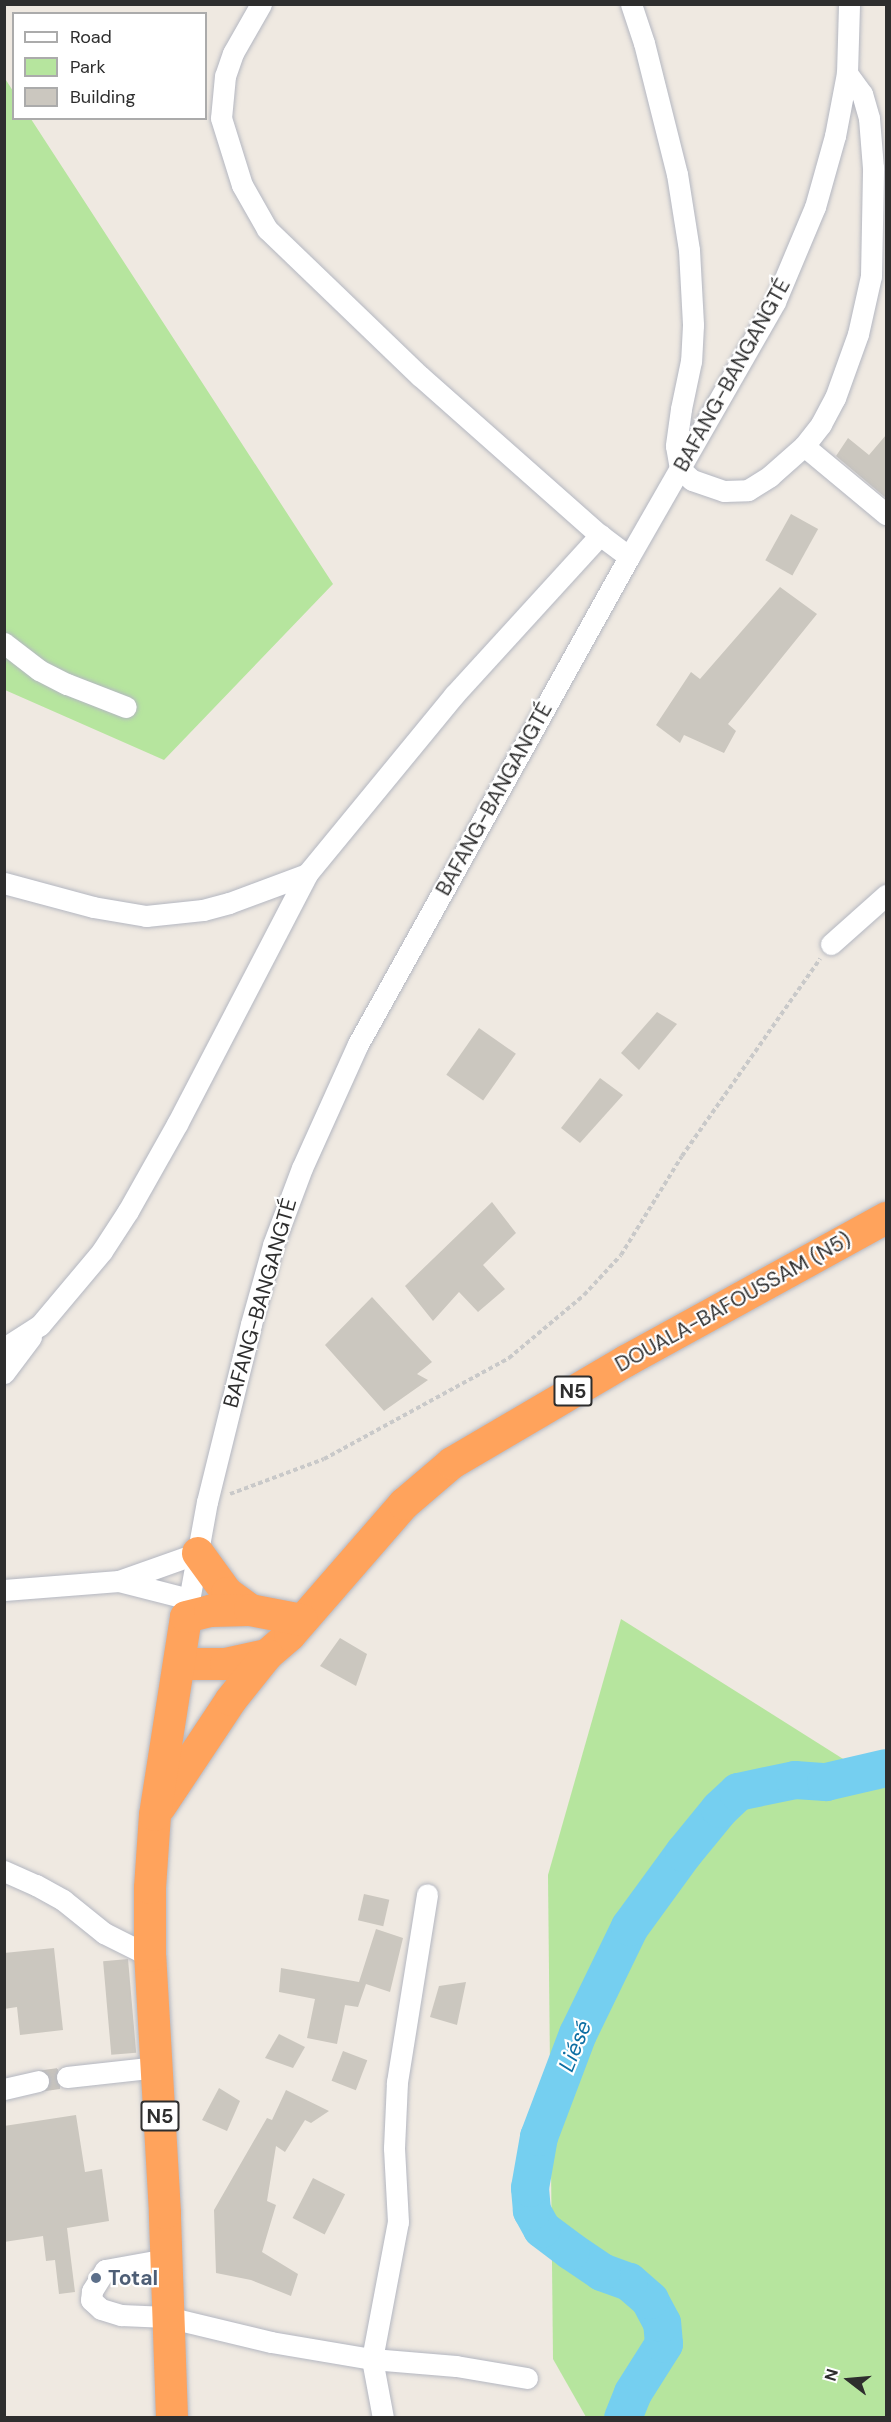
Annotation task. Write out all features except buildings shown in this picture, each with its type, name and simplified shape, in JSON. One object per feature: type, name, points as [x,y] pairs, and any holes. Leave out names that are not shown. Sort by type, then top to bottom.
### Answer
[{"type":"highway","name":"DOUALA-BAFOUSSAM (N5)","points":[[155,1815],[231,1700],[267,1655],[302,1620],[404,1504],[452,1463],[626,1361],[886,1218]]},
{"type":"highway","points":[[198,1554],[227,1593],[250,1610]]},
{"type":"highway","points":[[188,1608],[210,1611],[250,1610],[302,1620]]},
{"type":"highway","name":"N5","points":[[172,2418],[150,1956],[155,1815],[181,1664],[188,1608]]},
{"type":"highway","points":[[181,1664],[226,1664],[267,1655]]},
{"type":"street","points":[[261,4],[234,53],[225,76],[221,118],[242,185],[267,229],[420,376],[600,535],[629,557]]},
{"type":"street","points":[[631,4],[644,43],[677,174],[689,250],[693,325],[691,361],[676,446],[680,469],[692,480],[724,491],[748,490],[770,477],[804,446],[821,424],[835,398],[858,334],[871,276],[873,168],[869,118],[862,94],[847,73]]},
{"type":"street","name":"BAFANG-BANGANGTÉ","points":[[188,1608],[207,1502],[245,1346],[273,1245],[331,1100],[358,1044],[629,557],[775,302],[798,254],[815,207],[835,136],[847,73],[849,4]]},
{"type":"street","points":[[804,446],[886,514]]},
{"type":"street","points":[[4,1373],[40,1325],[96,1258],[128,1211],[177,1124],[307,874],[454,695],[600,535]]},
{"type":"street","points":[[4,643],[39,670],[126,707]]},
{"type":"street","points":[[4,883],[93,908],[146,916],[203,910],[229,903],[307,874]]},
{"type":"street","points":[[831,944],[886,895]]},
{"type":"street","points":[[4,1348],[40,1325]]},
{"type":"street","points":[[4,1590],[119,1581],[198,1554]]},
{"type":"street","points":[[119,1581],[188,1608]]},
{"type":"street","points":[[4,1872],[36,1885],[63,1900],[104,1933],[150,1956]]},
{"type":"street","points":[[383,2418],[372,2359],[398,2222],[394,2148],[397,2082],[427,1894]]},
{"type":"street","points":[[67,2077],[157,2067]]},
{"type":"street","points":[[4,2089],[38,2081]]},
{"type":"street","points":[[166,2259],[105,2270],[92,2291],[91,2300],[101,2308],[121,2315],[167,2317],[271,2342],[372,2359],[456,2366],[526,2378]]},
{"type":"path","points":[[207,1502],[324,1459],[509,1358],[584,1295],[621,1255],[681,1156],[831,944]]},
{"type":"green space","points":[[4,77],[12,89],[12,120],[32,120],[333,584],[164,760],[5,690]]},
{"type":"green space","points":[[621,1619],[886,1786],[886,2417],[586,2417],[553,2359],[548,1875]]},
{"type":"waterway","name":"Liésé","points":[[623,2418],[633,2393],[664,2344],[662,2323],[650,2300],[629,2282],[602,2272],[571,2251],[542,2229],[532,2211],[530,2188],[539,2137],[578,2034],[630,1927],[684,1853],[720,1809],[738,1792],[795,1780],[826,1782],[886,1768]]},
{"type":"tunnel","points":[[38,2081],[67,2077]]},
{"type":"place","name":"Total","points":[[96,2278]]}]
